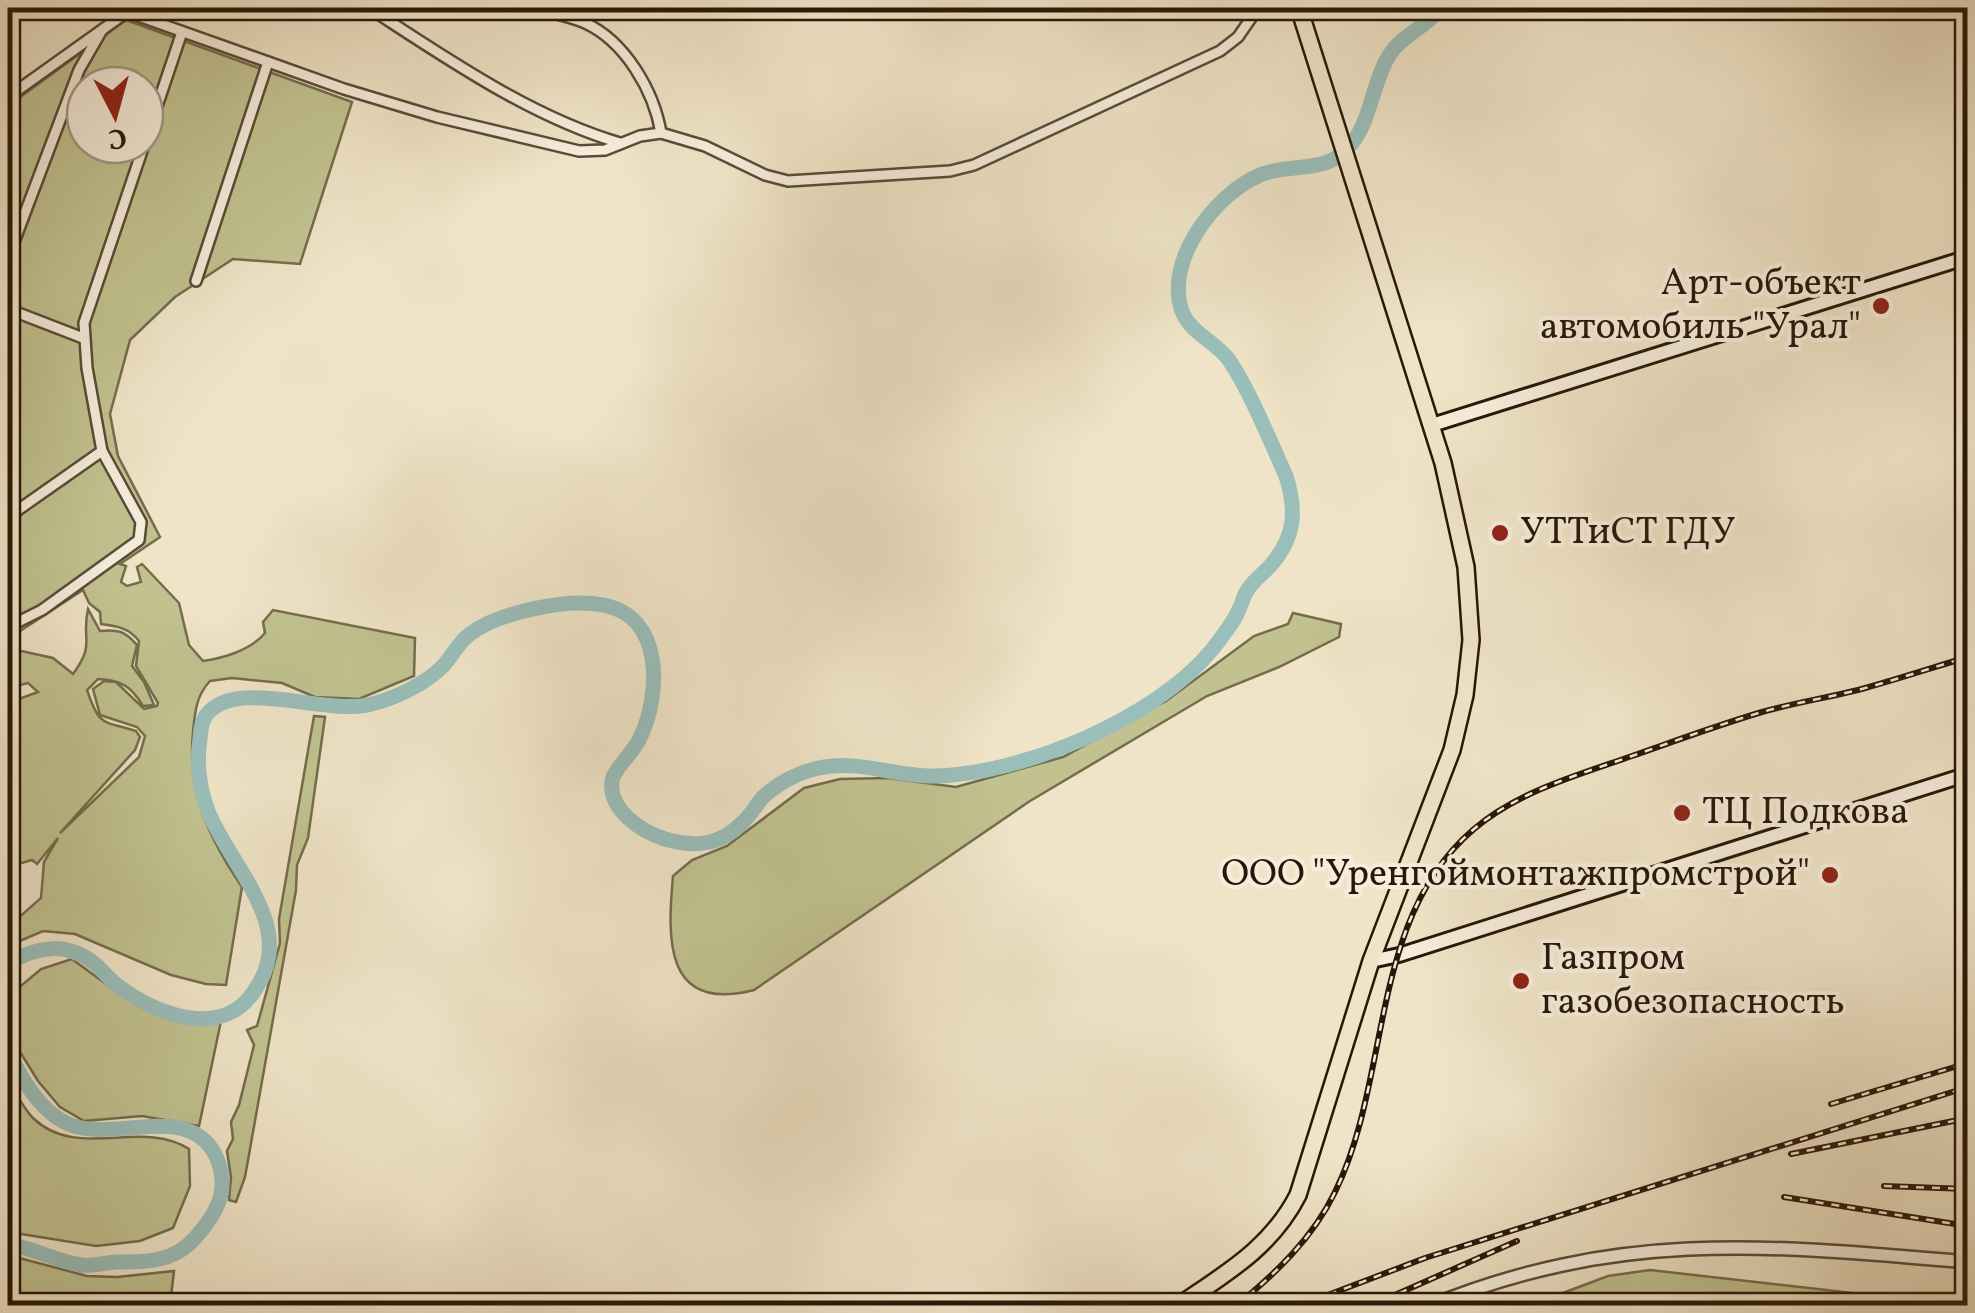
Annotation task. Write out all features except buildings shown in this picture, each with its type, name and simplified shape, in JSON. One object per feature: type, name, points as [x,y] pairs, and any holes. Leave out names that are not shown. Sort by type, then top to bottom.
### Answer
[{"type":"highway","points":[[1178,1306],[1250,1256],[1288,1214],[1312,1157],[1371,961],[1443,779],[1470,666],[1472,618],[1466,567],[1432,424],[1330,115],[1299,8]]},
{"type":"main road","points":[[1432,424],[1968,257]]},
{"type":"main road","points":[[1371,961],[1968,774]]},
{"type":"street","points":[[116,8],[437,117],[592,152],[661,132],[788,181],[964,169],[1220,51],[1238,37],[1258,8]]},
{"type":"street","points":[[369,8],[489,84],[620,143]]},
{"type":"street","points":[[531,8],[587,24],[612,42],[637,72],[661,132]]},
{"type":"street","points":[[8,97],[127,12]]},
{"type":"street","points":[[8,258],[80,70],[102,30]]},
{"type":"street","points":[[165,82],[182,32]]},
{"type":"street","points":[[196,281],[268,62]]},
{"type":"street","points":[[8,626],[42,610],[138,540],[141,522],[102,450],[83,338],[84,323],[137,165]]},
{"type":"street","points":[[8,309],[83,338]]},
{"type":"street","points":[[8,517],[102,450]]},
{"type":"street","points":[[1430,1306],[1534,1270],[1662,1248],[1783,1248],[1968,1262]]},
{"type":"green space","points":[[126,20],[352,102],[300,264],[233,259],[175,297],[130,340],[110,414],[118,456],[160,537],[120,564],[126,566],[121,582],[127,586],[141,582],[137,567],[142,564],[179,603],[189,645],[203,661],[252,644],[265,633],[263,622],[273,610],[415,638],[414,676],[359,699],[315,697],[282,683],[232,678],[210,681],[202,692],[193,732],[197,795],[210,833],[242,887],[226,985],[171,975],[75,934],[43,931],[8,946],[8,927],[41,898],[44,862],[58,838],[37,864],[32,860],[11,866],[13,872],[8,875],[8,703],[38,692],[28,683],[8,688],[8,648],[53,658],[73,674],[86,648],[88,609],[100,631],[121,632],[137,645],[132,666],[154,705],[143,706],[130,689],[116,682],[144,709],[157,706],[158,703],[136,666],[139,641],[122,628],[101,624],[100,612],[89,603],[83,590],[17,633],[8,634],[8,106]],"holes":[[[98,679],[116,682],[104,681],[93,689],[100,715],[137,727],[145,736],[139,757],[60,833],[135,750],[140,737],[136,731],[104,721],[95,711],[87,690]]]},
{"type":"green space","points":[[1293,613],[1341,624],[1339,637],[1207,696],[1030,801],[754,990],[725,994],[703,991],[688,981],[678,966],[671,924],[673,876],[692,860],[727,846],[804,788],[840,779],[888,778],[956,787],[1063,757],[1166,701],[1254,636],[1288,624]]},
{"type":"green space","points":[[314,716],[325,717],[308,838],[297,865],[296,890],[245,1177],[236,1202],[229,1200],[227,1151],[233,1139],[231,1122],[254,1045],[247,1030],[257,1026],[280,943],[279,919]]},
{"type":"green space","points":[[72,959],[124,996],[160,1014],[199,1022],[221,1021],[199,1126],[142,1116],[84,1121],[60,1107],[38,1081],[17,1047],[10,1024],[16,990],[41,969]]},
{"type":"green space","points":[[8,1079],[29,1114],[50,1130],[89,1139],[151,1137],[189,1149],[190,1186],[173,1228],[140,1241],[96,1246],[8,1232]]},
{"type":"green space","points":[[8,1255],[87,1276],[174,1271],[170,1305],[8,1305]]},
{"type":"green space","points":[[1650,1270],[1935,1305],[1531,1305],[1608,1276]]},
{"type":"waterway","points":[[8,964],[29,953],[63,949],[84,957],[118,986],[160,1010],[208,1018],[237,1009],[258,985],[268,963],[269,940],[256,896],[205,802],[198,757],[206,716],[225,702],[243,698],[351,707],[378,702],[427,679],[483,626],[534,609],[572,603],[603,605],[623,612],[637,624],[652,659],[652,700],[640,738],[613,777],[612,792],[621,810],[637,825],[665,839],[687,843],[726,836],[769,792],[811,770],[848,766],[935,776],[970,773],[1046,754],[1122,720],[1156,699],[1211,651],[1227,630],[1247,590],[1279,555],[1292,523],[1286,476],[1244,386],[1229,360],[1191,325],[1182,311],[1178,292],[1187,251],[1211,213],[1243,184],[1271,171],[1327,162],[1346,150],[1361,129],[1390,54],[1440,8]]},
{"type":"waterway","points":[[8,1052],[38,1100],[64,1122],[83,1128],[150,1126],[192,1132],[208,1143],[222,1175],[218,1204],[202,1230],[187,1246],[159,1259],[81,1265],[8,1244]]},
{"type":"railway","points":[[1236,1306],[1292,1254],[1316,1225],[1335,1192],[1366,1099],[1398,953],[1416,908],[1440,866],[1474,829],[1510,804],[1550,785],[1697,733],[1968,657]]},
{"type":"railway","points":[[1831,1104],[1968,1063]]},
{"type":"railway","points":[[1299,1306],[1425,1258],[1968,1087]]},
{"type":"railway","points":[[1791,1154],[1968,1118]]},
{"type":"railway","points":[[1884,1186],[1968,1189]]},
{"type":"railway","points":[[1784,1197],[1968,1226]]},
{"type":"railway","points":[[1370,1306],[1517,1241]]},
{"type":"place","name":"Арт-объект автомобиль \"Урал\"","points":[[1881,306]]},
{"type":"place","name":"УТТиСТ ГДУ","points":[[1500,533]]},
{"type":"place","name":"ТЦ Подкова","points":[[1682,813]]},
{"type":"place","name":"ООО \"Уренгоймонтажпромстрой\"","points":[[1830,875]]},
{"type":"place","name":"Газпром газобезопасность","points":[[1521,981]]}]
